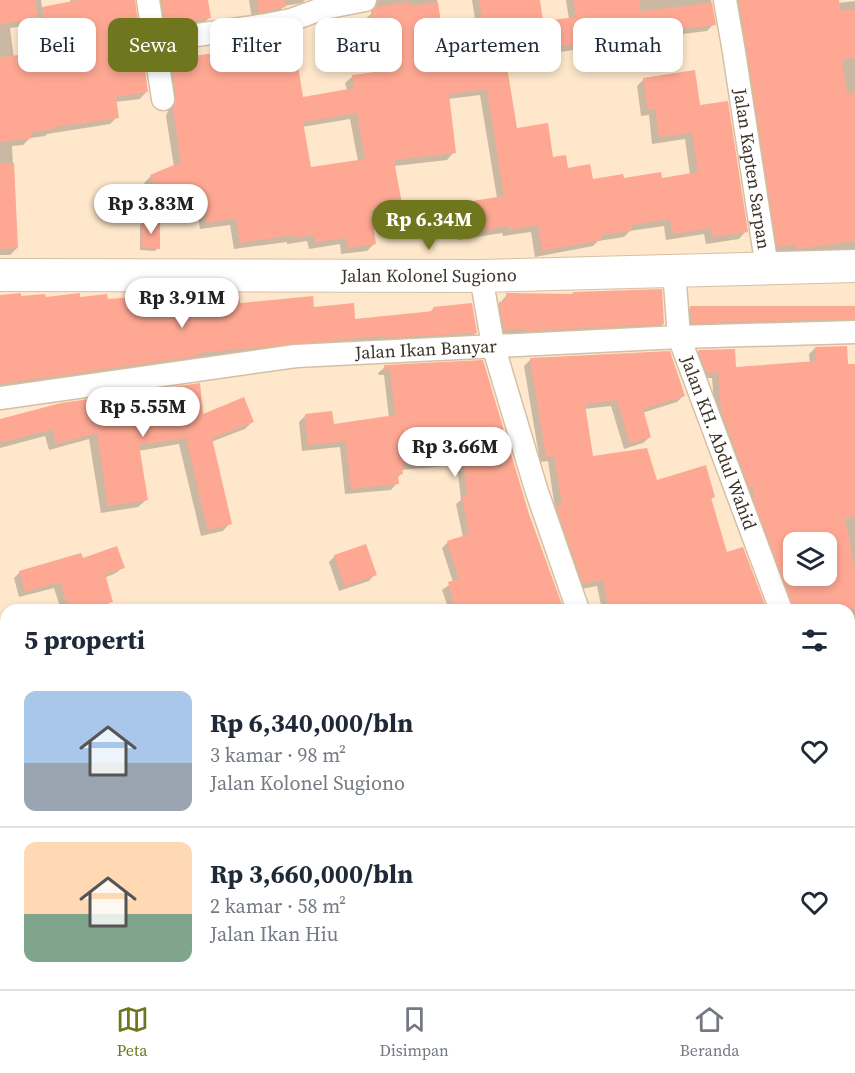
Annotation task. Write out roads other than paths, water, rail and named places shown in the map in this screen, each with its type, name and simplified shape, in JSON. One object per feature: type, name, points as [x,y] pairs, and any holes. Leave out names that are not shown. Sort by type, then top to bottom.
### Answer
[{"type":"main road","name":"Jalan Kolonel Sugiono","points":[[1,274],[481,276],[855,266]]},
{"type":"street","points":[[147,0],[150,18]]},
{"type":"street","points":[[198,35],[291,20],[324,8],[365,0]]},
{"type":"street","name":"Jalan Kapten Sarpan","points":[[725,0],[735,52],[767,268]]},
{"type":"street","points":[[159,72],[163,99]]},
{"type":"street","name":"Jalan KH. Abdul Wahid","points":[[674,270],[679,337],[779,604]]},
{"type":"street","points":[[481,276],[493,345],[537,492],[576,604]]},
{"type":"street","name":"Jalan Ikan Banyar","points":[[0,398],[296,356],[679,337],[855,332]]}]
